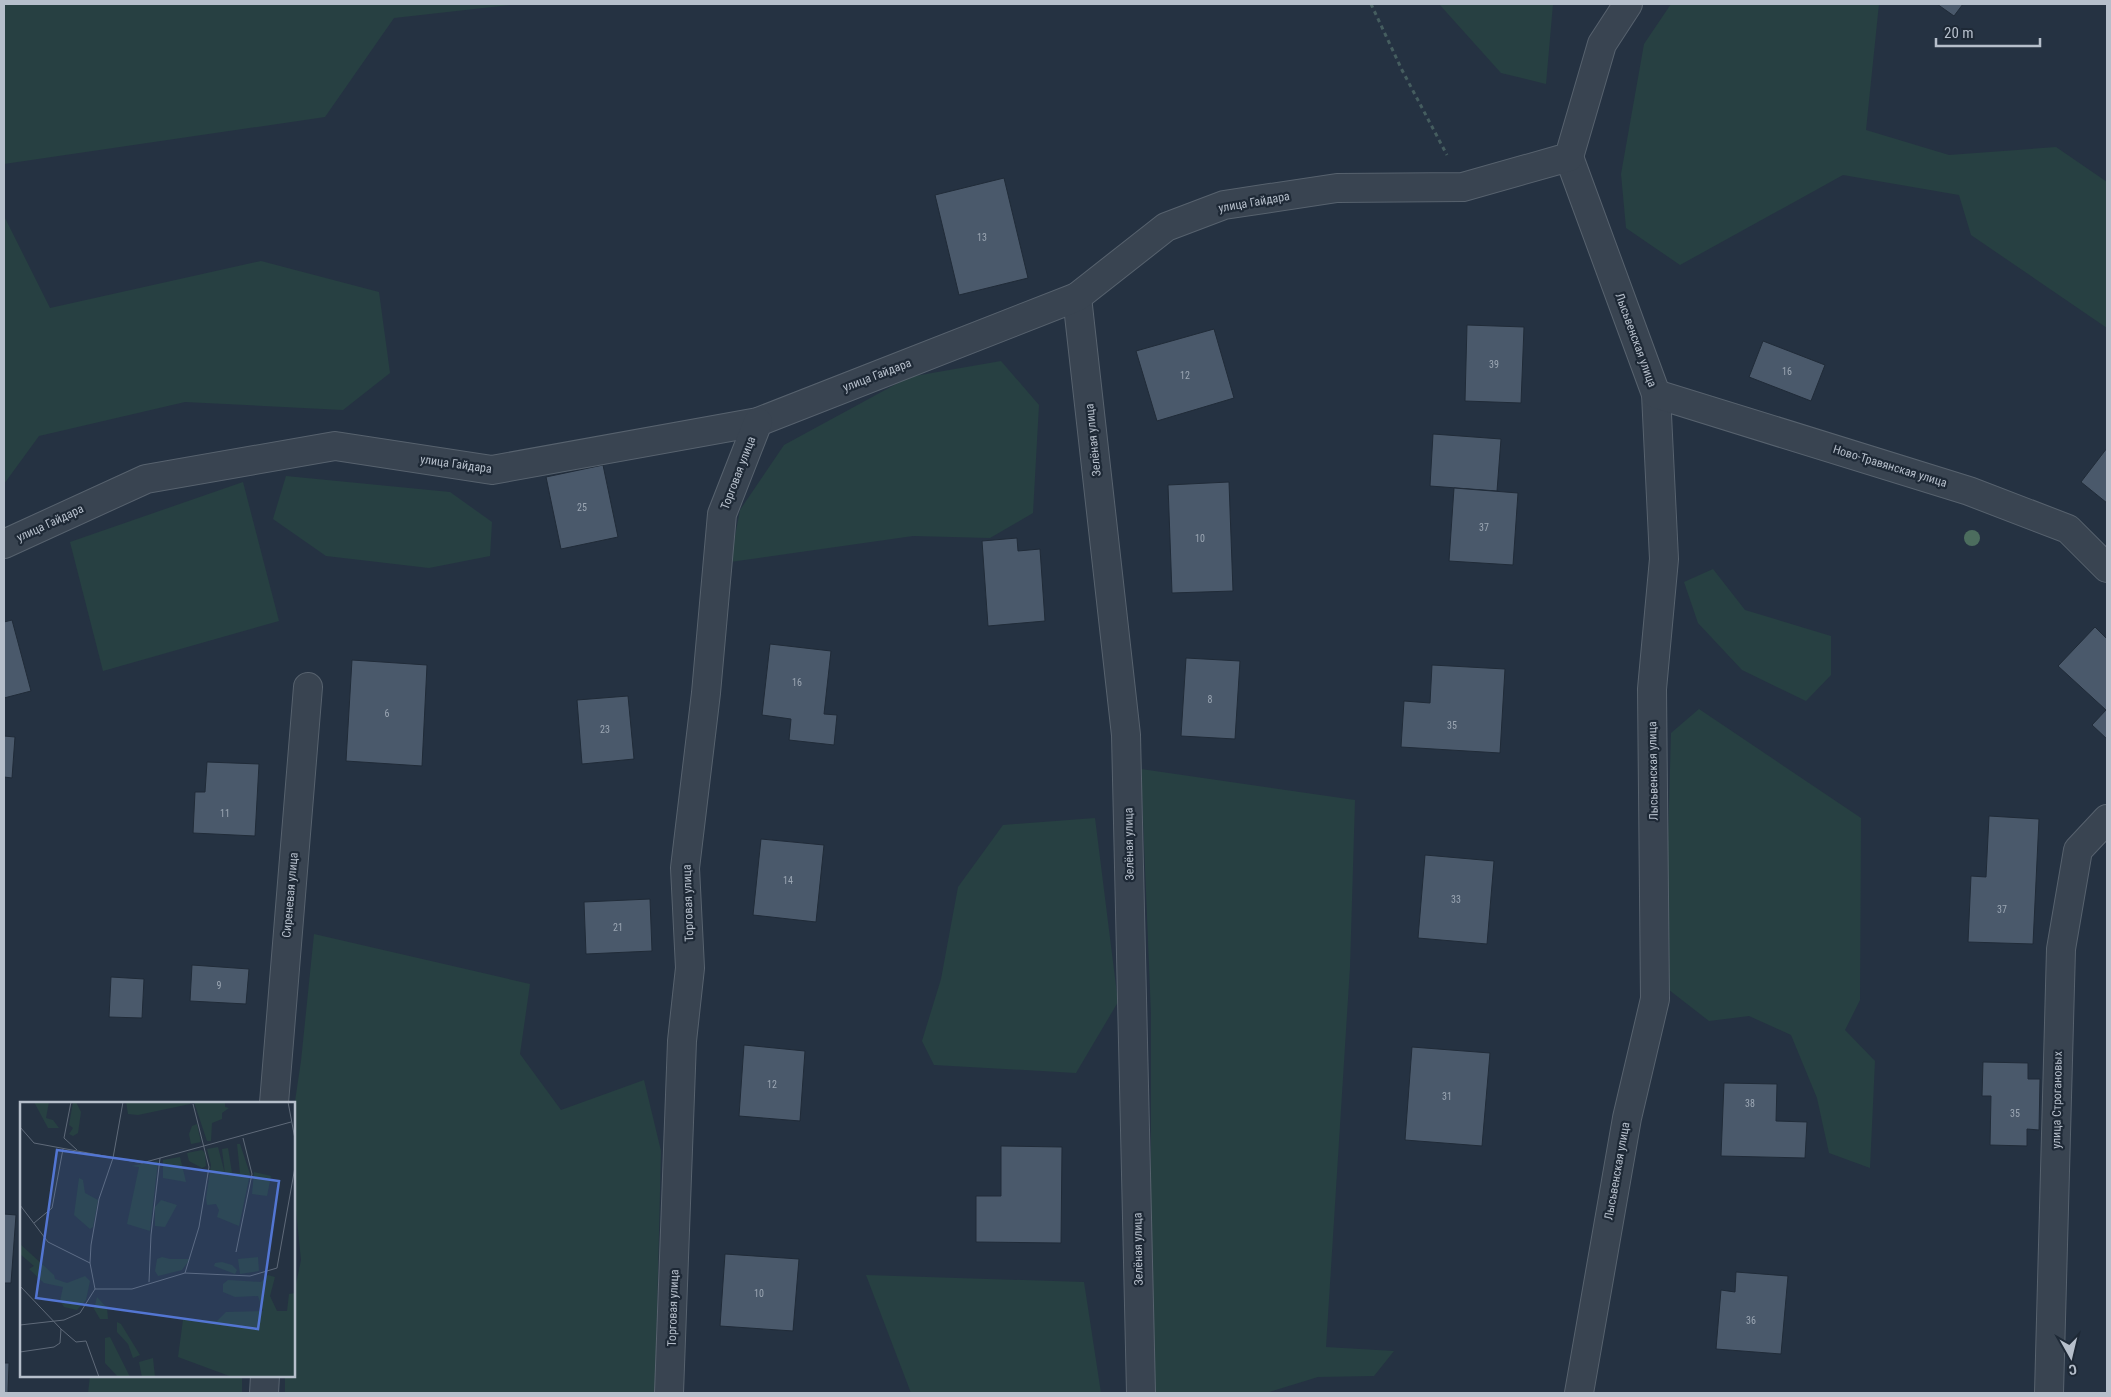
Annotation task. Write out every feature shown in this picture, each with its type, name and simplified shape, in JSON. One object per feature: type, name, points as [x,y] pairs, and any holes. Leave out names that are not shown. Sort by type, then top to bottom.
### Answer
[{"type":"street","points":[[1569,157],[1602,44],[1628,4]]},
{"type":"street","name":"улица Гайдара","points":[[4,544],[146,479],[335,446],[492,470],[758,422],[1077,297],[1166,227],[1224,205],[1337,188],[1463,187],[1569,157]]},
{"type":"street","name":"Лысьвенская улица","points":[[1569,157],[1656,394],[1664,559],[1652,689],[1655,999],[1627,1118],[1579,1393]]},
{"type":"street","name":"Зелёная улица","points":[[1077,297],[1126,735],[1140,1393]]},
{"type":"street","name":"Ново-Травянская улица","points":[[1656,394],[1969,491],[2050,522],[2068,529],[2107,568]]},
{"type":"street","name":"Торговая улица","points":[[669,1393],[682,1041],[690,968],[685,868],[706,693],[722,514],[758,422]]},
{"type":"street","name":"Сиреневая улица","points":[[274,1102],[308,687]]},
{"type":"street","name":"улица Строгановых","points":[[2049,1393],[2061,949],[2078,850],[2107,819]]},
{"type":"street","points":[[264,1393],[265,1377]]},
{"type":"path","points":[[1371,4],[1402,70],[1463,187]]},
{"type":"green space","points":[[4,4],[519,4],[394,18],[325,117],[4,164]]},
{"type":"green space","points":[[1439,4],[1553,4],[1546,84],[1501,73]]},
{"type":"green space","points":[[1671,4],[1879,4],[1866,130],[1949,155],[2056,147],[2107,182],[2107,328],[1971,235],[1959,195],[1843,175],[1680,265],[1626,228],[1621,174],[1644,44]]},
{"type":"green space","points":[[4,216],[50,308],[261,261],[379,292],[390,373],[343,410],[185,402],[39,436],[4,484]]},
{"type":"green space","points":[[1001,361],[1039,405],[1033,513],[990,538],[913,536],[730,562],[740,510],[784,445],[909,377]]},
{"type":"green space","points":[[286,476],[450,492],[492,522],[490,556],[429,568],[326,556],[273,519]]},
{"type":"green space","points":[[243,482],[279,621],[103,671],[70,542]]},
{"type":"green space","points":[[1713,569],[1745,610],[1831,636],[1831,675],[1806,701],[1742,670],[1698,623],[1684,582]]},
{"type":"green space","points":[[1699,709],[1861,818],[1860,1000],[1845,1030],[1875,1061],[1870,1168],[1829,1153],[1817,1098],[1791,1035],[1749,1016],[1709,1021],[1664,986],[1671,733]]},
{"type":"green space","points":[[1141,769],[1355,800],[1350,967],[1326,1347],[1394,1351],[1374,1376],[1318,1377],[1266,1393],[1151,1393],[1151,1014]]},
{"type":"green space","points":[[1095,818],[1118,1002],[1076,1073],[934,1065],[922,1041],[941,979],[958,887],[1003,825]]},
{"type":"green space","points":[[314,934],[530,984],[520,1054],[561,1110],[644,1080],[661,1151],[655,1393],[285,1393],[285,1377],[295,1377],[295,1288],[301,1260],[295,1201],[295,1102]]},
{"type":"green space","points":[[866,1275],[1084,1282],[1101,1393],[911,1393]]},
{"type":"green space","points":[[90,1377],[242,1377],[242,1393],[88,1393]]},
{"type":"building","points":[[1937,4],[1963,4],[1954,16]]},
{"type":"building","points":[[1004,178],[1028,278],[959,295],[935,195]]},
{"type":"building","points":[[1467,325],[1524,327],[1521,403],[1465,401]]},
{"type":"building","points":[[1214,329],[1234,398],[1157,421],[1136,351]]},
{"type":"building","points":[[1763,341],[1825,365],[1811,401],[1749,377]]},
{"type":"building","points":[[1433,434],[1501,439],[1497,491],[1430,486]]},
{"type":"building","points":[[2107,448],[2107,503],[2081,482]]},
{"type":"building","points":[[603,465],[618,537],[561,549],[546,477]]},
{"type":"building","points":[[1229,482],[1233,591],[1172,593],[1168,485]]},
{"type":"building","points":[[1454,488],[1518,493],[1513,565],[1449,561]]},
{"type":"building","points":[[1017,538],[1018,551],[1040,549],[1045,621],[988,626],[982,541]]},
{"type":"building","points":[[12,620],[31,691],[4,698],[4,622]]},
{"type":"building","points":[[2095,627],[2107,639],[2107,739],[2092,725],[2106,710],[2058,666]]},
{"type":"building","points":[[770,644],[831,651],[824,714],[837,715],[834,745],[789,740],[791,719],[762,715]]},
{"type":"building","points":[[1186,658],[1240,661],[1235,739],[1181,736]]},
{"type":"building","points":[[352,660],[427,665],[422,766],[346,761]]},
{"type":"building","points":[[1432,665],[1505,669],[1500,753],[1401,747],[1404,701],[1430,703]]},
{"type":"building","points":[[628,696],[634,759],[582,764],[577,700]]},
{"type":"building","points":[[4,736],[15,737],[12,778],[4,777]]},
{"type":"building","points":[[207,762],[259,764],[255,836],[193,833],[195,792],[205,792]]},
{"type":"building","points":[[1989,816],[2039,819],[2033,944],[1968,942],[1971,876],[1986,877]]},
{"type":"building","points":[[761,839],[824,845],[816,922],[753,915]]},
{"type":"building","points":[[1425,855],[1494,861],[1487,944],[1418,938]]},
{"type":"building","points":[[650,899],[652,951],[586,954],[584,902]]},
{"type":"building","points":[[192,965],[249,969],[246,1004],[190,1001]]},
{"type":"building","points":[[111,977],[144,979],[142,1018],[109,1017]]},
{"type":"building","points":[[744,1045],[805,1051],[800,1121],[739,1116]]},
{"type":"building","points":[[1412,1047],[1490,1053],[1482,1146],[1405,1140]]},
{"type":"building","points":[[1983,1062],[2028,1063],[2028,1079],[2040,1079],[2039,1130],[2027,1129],[2027,1146],[1990,1145],[1991,1096],[1982,1096]]},
{"type":"building","points":[[1724,1083],[1777,1084],[1776,1121],[1807,1122],[1805,1158],[1721,1156]]},
{"type":"building","points":[[1001,1146],[1062,1147],[1061,1243],[976,1242],[976,1196],[1001,1196]]},
{"type":"building","points":[[4,1214],[16,1215],[11,1283],[4,1283]]},
{"type":"building","points":[[725,1254],[799,1259],[793,1331],[720,1326]]},
{"type":"building","points":[[1736,1272],[1788,1276],[1781,1354],[1716,1349],[1721,1290],[1735,1292]]},
{"type":"building","points":[[4,1363],[9,1363],[8,1393],[4,1393]]}]
